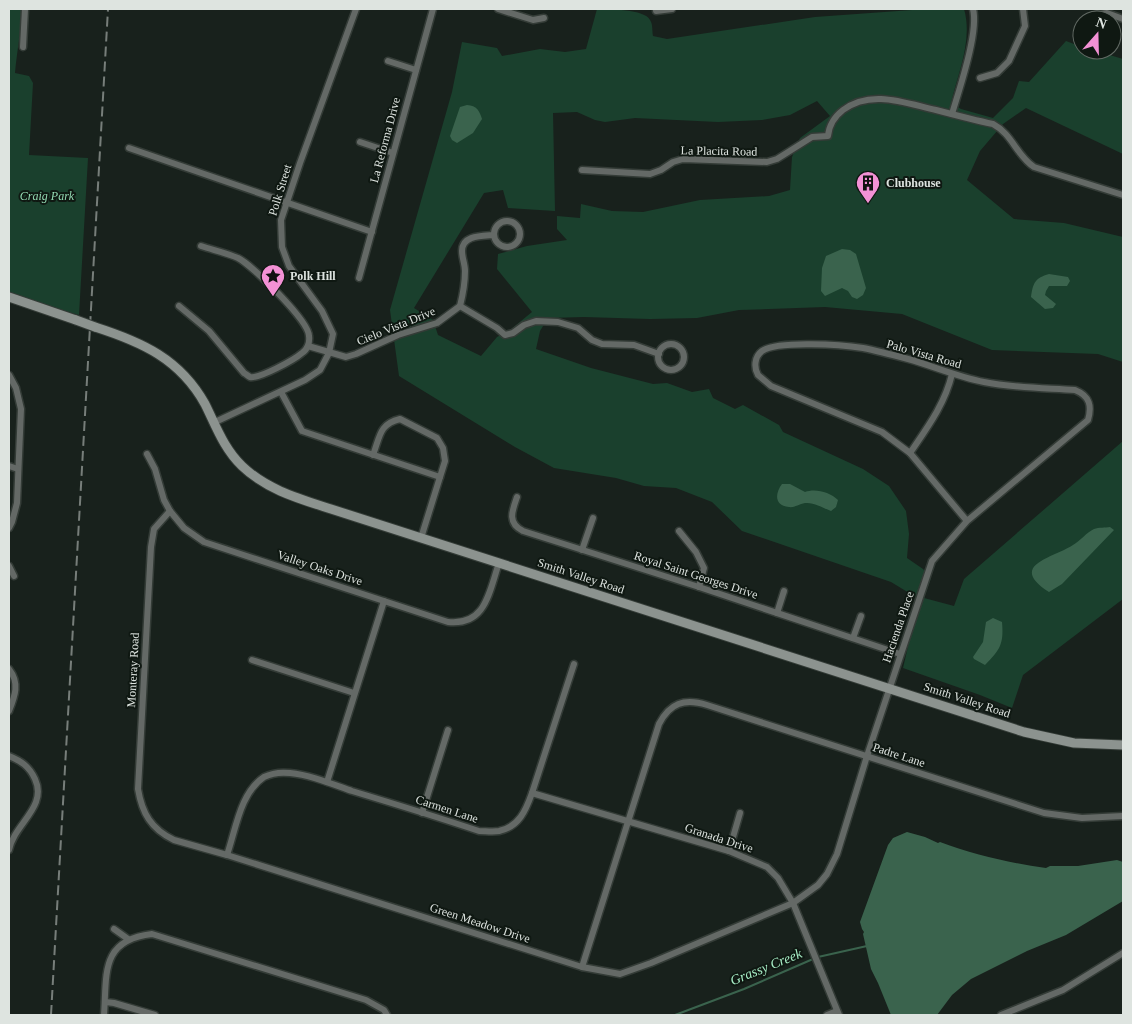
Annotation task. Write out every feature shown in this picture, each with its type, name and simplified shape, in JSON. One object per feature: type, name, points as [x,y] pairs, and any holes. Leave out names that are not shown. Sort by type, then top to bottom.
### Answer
[{"type":"main road","name":"Smith Valley Road","points":[[9,297],[96,326],[151,348],[172,364],[198,395],[224,443],[235,459],[252,475],[273,488],[421,538],[1041,737],[1090,745],[1123,745]]},
{"type":"street","points":[[23,47],[25,9]]},
{"type":"street","name":"Polk Street","points":[[329,353],[333,334],[322,311],[290,266],[282,246],[281,220],[356,9]]},
{"type":"street","name":"La Reforma Drive","points":[[359,278],[433,9]]},
{"type":"street","points":[[498,9],[533,20],[544,18]]},
{"type":"street","points":[[656,12],[672,9]]},
{"type":"street","points":[[973,9],[975,15],[972,33],[952,114],[993,124],[1002,129],[1025,160],[1041,171],[1123,196]]},
{"type":"street","points":[[980,78],[997,73],[1009,61],[1024,26],[1023,9]]},
{"type":"street","points":[[388,61],[416,70]]},
{"type":"street","name":"La Placita Road","points":[[582,170],[650,174],[683,159],[767,162],[812,137],[828,136],[830,125],[839,113],[854,103],[869,99],[894,100],[952,114]]},
{"type":"street","points":[[360,142],[393,153]]},
{"type":"street","points":[[129,148],[372,232]]},
{"type":"street","points":[[504,221],[512,222],[520,232],[516,244],[508,247],[497,243],[494,235],[498,225],[504,221]]},
{"type":"street","points":[[494,235],[476,236],[467,240],[464,244],[462,249],[465,274],[460,306],[497,328],[505,335],[536,321],[558,322],[578,328],[592,340],[602,344],[634,345],[659,354]]},
{"type":"street","points":[[179,306],[209,331],[249,377],[265,373],[303,353],[308,346],[310,335],[305,324],[275,290],[239,258],[202,246]]},
{"type":"street","name":"Cielo Vista Drive","points":[[308,346],[346,357],[398,335],[437,324],[460,306]]},
{"type":"street","points":[[676,344],[683,350],[685,358],[681,366],[669,370],[662,366],[658,358],[659,354],[663,346],[676,344]]},
{"type":"street","name":"Palo Vista Road","points":[[910,453],[882,432],[771,386],[758,376],[755,363],[760,352],[770,347],[809,344],[862,348],[908,359],[952,374],[984,382],[1017,387],[1075,390],[1083,393],[1090,402]]},
{"type":"street","points":[[213,423],[306,380],[320,370],[329,353]]},
{"type":"street","points":[[952,374],[949,389],[937,415],[910,453],[967,521]]},
{"type":"street","points":[[9,375],[16,388],[21,409],[16,511],[9,528]]},
{"type":"street","points":[[281,392],[302,431],[440,477]]},
{"type":"street","name":"Hacienda Place","points":[[793,903],[818,885],[827,874],[838,854],[867,756],[932,560],[967,521],[1088,420],[1091,410],[1090,402]]},
{"type":"street","points":[[373,455],[383,428],[390,422],[400,419],[436,438],[443,448],[445,461],[421,538]]},
{"type":"street","name":"Valley Oaks Drive","points":[[147,454],[155,469],[164,500],[170,511],[184,528],[204,542],[448,622],[470,620],[481,610],[499,563]]},
{"type":"street","points":[[9,466],[18,469]]},
{"type":"street","name":"Royal Saint Georges Drive","points":[[517,496],[511,517],[517,528],[900,654]]},
{"type":"street","name":"Monteray Road","points":[[159,829],[146,816],[142,808],[138,789],[138,773],[152,538],[154,529],[170,511]]},
{"type":"street","points":[[582,550],[592,518]]},
{"type":"street","points":[[679,530],[696,552],[704,568],[699,587]]},
{"type":"street","points":[[9,566],[14,576]]},
{"type":"street","points":[[777,613],[784,591]]},
{"type":"street","points":[[327,782],[384,601]]},
{"type":"street","points":[[854,638],[861,616]]},
{"type":"street","points":[[252,660],[354,693]]},
{"type":"street","name":"Carmen Lane","points":[[227,855],[245,801],[256,784],[266,776],[281,772],[327,782],[479,831],[499,831],[512,825],[525,812],[574,664]]},
{"type":"street","points":[[9,669],[14,676],[16,689],[9,711]]},
{"type":"street","name":"Padre Lane","points":[[628,822],[659,724],[671,708],[685,701],[696,702],[1044,814],[1082,818],[1123,816]]},
{"type":"street","points":[[422,812],[448,730]]},
{"type":"street","points":[[9,756],[27,766],[34,778],[38,792],[34,808],[16,833],[9,850]]},
{"type":"street","name":"Granada Drive","points":[[532,793],[729,851],[767,867],[778,878],[793,903],[838,1013]]},
{"type":"street","points":[[729,851],[740,813]]},
{"type":"street","points":[[582,967],[628,822]]},
{"type":"street","name":"Green Meadow Drive","points":[[159,829],[166,836],[174,840],[582,967],[620,974],[651,963],[793,903]]},
{"type":"street","points":[[114,929],[128,939]]},
{"type":"street","points":[[104,1015],[108,964],[112,953],[128,939],[152,934],[366,1000],[384,1010],[387,1015]]},
{"type":"street","points":[[1002,1015],[1063,990],[1123,953]]},
{"type":"street","points":[[105,1002],[155,1015]]},
{"type":"street","points":[[827,1015],[838,1013]]},
{"type":"green space","name":"Craig Park","points":[[9,9],[22,9],[15,73],[29,76],[33,83],[29,155],[88,158],[79,315],[9,295]]},
{"type":"green space","points":[[597,9],[626,10],[647,16],[651,22],[653,36],[667,39],[815,17],[926,9],[964,9],[967,33],[966,44],[951,103],[961,109],[993,118],[1013,98],[1019,81],[1029,82],[1066,41],[1072,43],[1072,60],[1123,59],[1123,154],[1026,108],[1003,124],[980,151],[967,180],[1014,219],[1064,223],[1123,237],[1123,362],[1098,354],[992,350],[902,314],[825,307],[739,310],[697,318],[548,318],[540,331],[536,349],[591,368],[653,384],[667,383],[692,392],[709,389],[713,398],[735,409],[743,405],[779,425],[783,432],[863,469],[889,486],[906,511],[909,534],[907,558],[923,569],[931,578],[924,598],[954,606],[964,579],[1123,441],[1123,599],[1023,675],[1012,708],[903,668],[919,599],[891,582],[742,531],[712,502],[676,488],[644,486],[616,478],[554,468],[515,447],[399,376],[390,310],[452,92],[462,42],[497,48],[502,56],[540,49],[565,52],[586,49]],"holes":[[[817,101],[830,116],[800,138],[792,157],[790,190],[769,196],[700,200],[643,212],[612,211],[581,204],[580,218],[557,216],[557,229],[567,240],[527,246],[498,254],[497,269],[532,312],[510,330],[497,337],[481,356],[438,335],[433,320],[414,308],[484,193],[503,190],[508,208],[555,211],[553,113],[577,112],[605,122],[635,118],[718,122],[762,120],[790,115]]]},
{"type":"shaded area","points":[[467,105],[477,109],[482,119],[473,133],[457,143],[450,136],[460,107]]},
{"type":"shaded area","points":[[842,249],[850,250],[856,254],[866,288],[863,295],[857,299],[842,288],[825,296],[821,291],[822,268],[826,256]]},
{"type":"shaded area","points":[[1049,274],[1068,277],[1070,281],[1067,286],[1049,286],[1045,295],[1056,304],[1053,308],[1045,309],[1031,297],[1036,282],[1041,277]]},
{"type":"shaded area","points":[[782,484],[790,484],[805,492],[813,490],[827,493],[838,500],[836,507],[831,511],[808,503],[793,507],[784,506],[778,502],[777,498]]},
{"type":"shaded area","points":[[1110,527],[1114,530],[1062,584],[1049,592],[1037,583],[1032,575],[1033,569],[1038,563],[1065,550],[1094,529]]},
{"type":"shaded area","points":[[993,618],[1002,622],[1002,636],[1000,646],[985,665],[973,657],[983,642],[986,622]]},
{"type":"shaded area","points":[[907,832],[979,855],[1046,868],[1050,866],[1078,866],[1117,860],[1123,862],[1123,901],[1066,935],[1027,951],[971,979],[952,995],[937,1015],[891,1015],[871,969],[864,932],[860,922],[888,845],[893,838]]},
{"type":"waterway","name":"Grassy Creek","points":[[818,957],[867,946]]},
{"type":"waterway","name":"Grassy Creek","points":[[675,1015],[744,989],[813,959]]},
{"type":"railway","points":[[51,1015],[108,9]]},
{"type":"place","name":"Clubhouse","points":[[868,204]]},
{"type":"place","name":"Polk Hill","points":[[273,297]]}]
